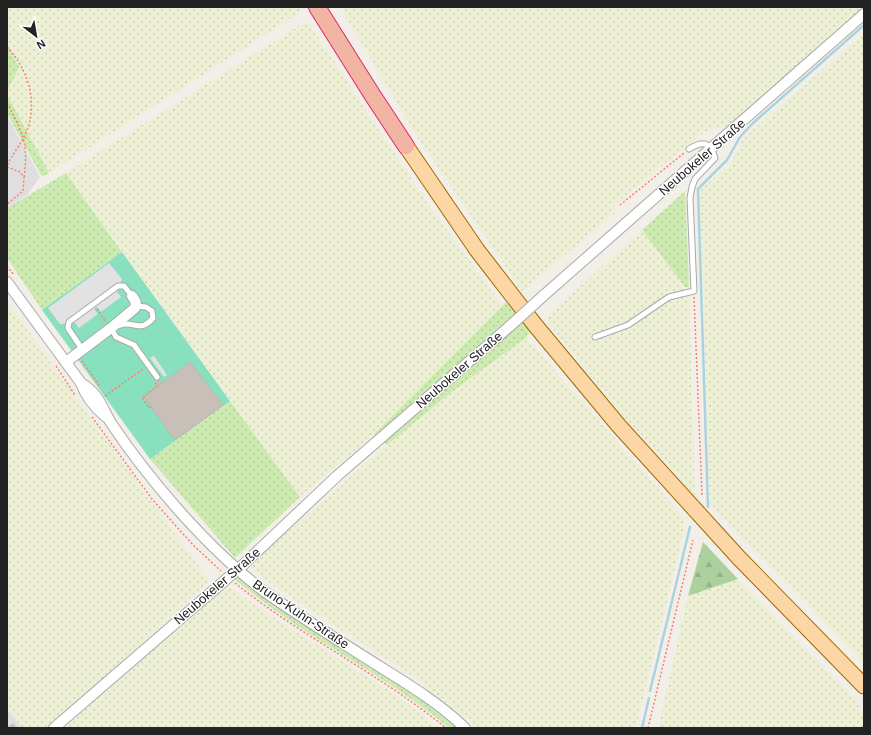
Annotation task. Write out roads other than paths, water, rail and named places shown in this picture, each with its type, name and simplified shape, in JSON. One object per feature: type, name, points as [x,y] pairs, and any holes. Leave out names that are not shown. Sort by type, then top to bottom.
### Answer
[{"type":"highway","points":[[318,7],[406,146]]},
{"type":"highway","points":[[327,7],[406,146]]},
{"type":"main road","points":[[406,146],[478,250],[535,325],[619,426],[734,553],[864,686]]},
{"type":"street","name":"Neubokeler Straße","points":[[54,728],[237,570],[337,476],[510,326],[542,296],[864,14]]},
{"type":"street","name":"Bruno-Kuhn-Straße","points":[[12,281],[81,383],[85,393],[93,405],[111,422],[163,491],[203,537],[237,570],[286,606],[417,690],[465,728]]},
{"type":"street","points":[[66,362],[131,312],[136,306],[132,296]]},
{"type":"street","points":[[852,674],[864,695]]},
{"type":"lane","points":[[595,337],[628,325],[669,297],[694,291],[690,198],[695,179],[715,158],[712,148],[706,144],[697,144],[689,149]]},
{"type":"lane","points":[[79,352],[68,328],[70,322],[118,286],[124,286],[132,296]]},
{"type":"lane","points":[[136,306],[146,307],[152,311],[153,318],[148,324],[140,327],[124,324],[111,328],[116,337],[134,346],[157,379]]},
{"type":"waterway","points":[[708,507],[698,189],[727,160],[740,137],[753,123],[864,25]]},
{"type":"waterway","points":[[650,691],[690,527]]},
{"type":"waterway","points":[[642,728],[649,698]]}]
